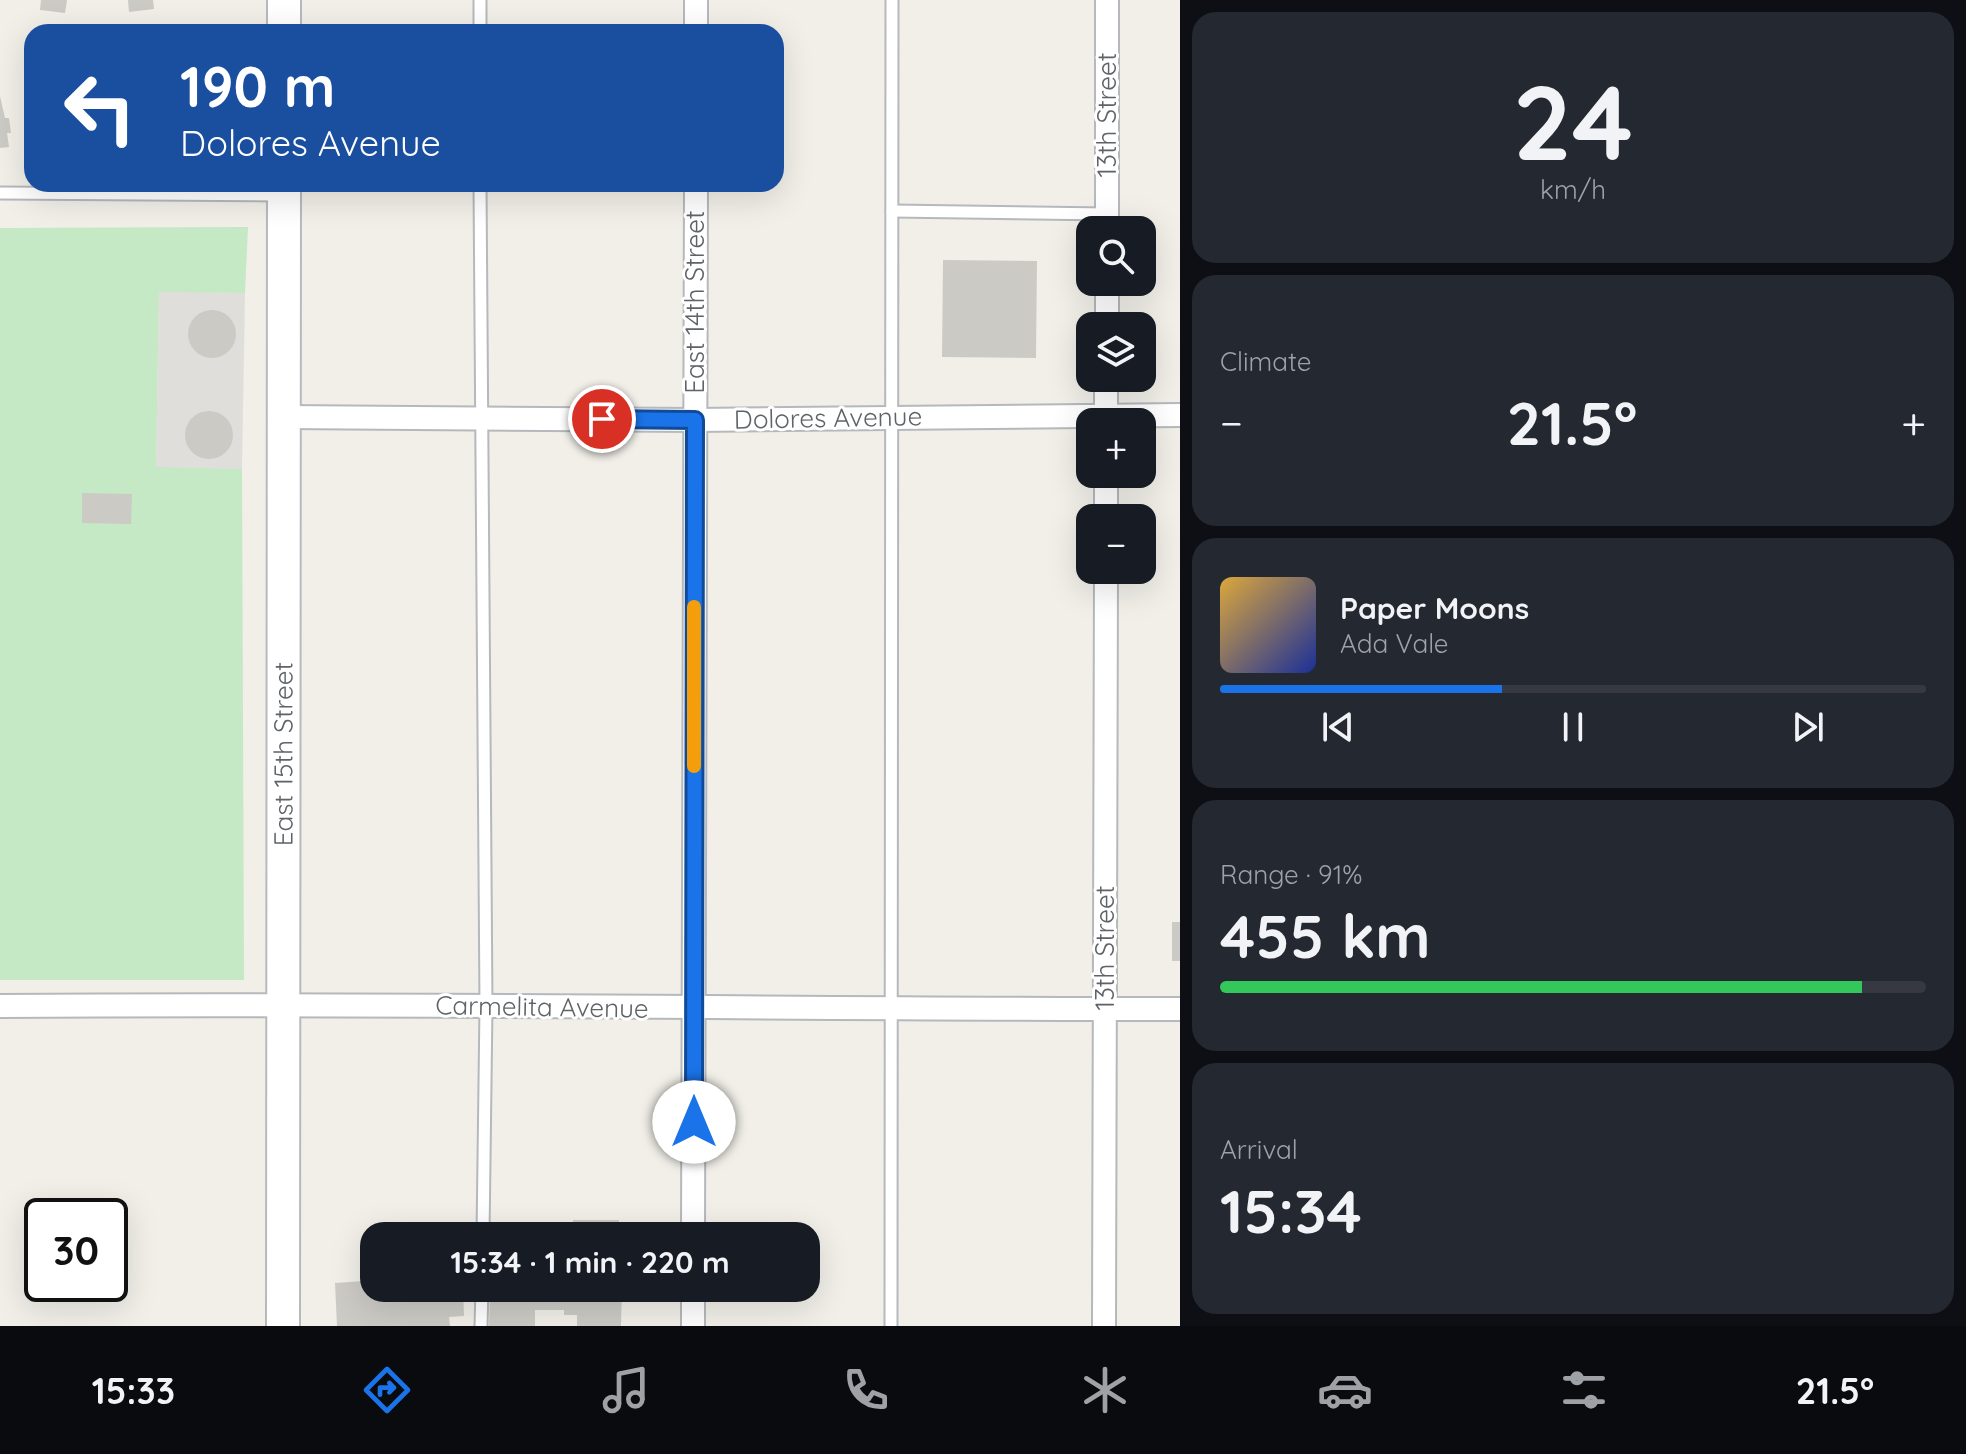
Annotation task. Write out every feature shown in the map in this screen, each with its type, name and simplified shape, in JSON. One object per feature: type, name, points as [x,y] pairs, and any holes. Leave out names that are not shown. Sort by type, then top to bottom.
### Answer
[{"type":"street","points":[[284,0],[284,24]]},
{"type":"street","points":[[696,0],[696,24]]},
{"type":"street","name":"13th Street","points":[[1107,0],[1107,216]]},
{"type":"street","name":"East 15th Street","points":[[283,1326],[284,192]]},
{"type":"street","name":"East 14th Street","points":[[693,1222],[696,192]]},
{"type":"street","name":"Dolores Avenue","points":[[1156,416],[1180,415]]},
{"type":"street","name":"Dolores Avenue","points":[[284,417],[695,420],[1076,418]]},
{"type":"street","name":"13th Street","points":[[1104,1326],[1106,584]]},
{"type":"street","name":"Carmelita Avenue","points":[[0,1006],[283,1004],[694,1009],[1180,1009]]},
{"type":"street","points":[[693,1302],[693,1326]]},
{"type":"lane","points":[[480,0],[480,24]]},
{"type":"lane","points":[[891,1326],[892,0]]},
{"type":"lane","points":[[0,193],[71,192]]},
{"type":"lane","points":[[480,192],[486,1006],[483,1222]]},
{"type":"lane","points":[[892,211],[1076,220]]},
{"type":"lane","points":[[481,1326],[482,1302]]},
{"type":"shaded area","points":[[159,291],[245,293],[242,469],[156,468]]},
{"type":"green space","points":[[248,227],[245,293],[159,292],[156,467],[242,469],[244,980],[0,980],[0,228]]},
{"type":"building","points":[[41,0],[67,0],[65,13],[40,10]]},
{"type":"building","points":[[128,0],[153,0],[154,9],[129,12]]},
{"type":"building","points":[[0,96],[11,133],[7,133],[9,147],[0,148]]},
{"type":"building","points":[[943,260],[1037,261],[1036,358],[942,357]]},
{"type":"building","points":[[212,310],[229,317],[236,334],[229,351],[212,358],[195,351],[188,334],[195,317]]},
{"type":"building","points":[[209,411],[226,418],[233,435],[226,452],[209,459],[192,452],[185,435],[192,418]]},
{"type":"building","points":[[82,493],[132,494],[131,524],[82,523]]},
{"type":"building","points":[[1172,922],[1180,922],[1180,961],[1172,961]]},
{"type":"building","points":[[573,1220],[619,1220],[619,1222]]},
{"type":"building","points":[[360,1281],[360,1302],[464,1302],[464,1316],[449,1317],[450,1326],[337,1326],[335,1283]]},
{"type":"building","points":[[490,1302],[622,1302],[621,1326],[577,1326],[577,1315],[564,1315],[564,1310],[535,1310],[535,1326],[489,1326]]},
{"type":"slow traffic","points":[[694,607],[694,766]]},
{"type":"route","points":[[602,419],[695,420],[694,1122]]}]
